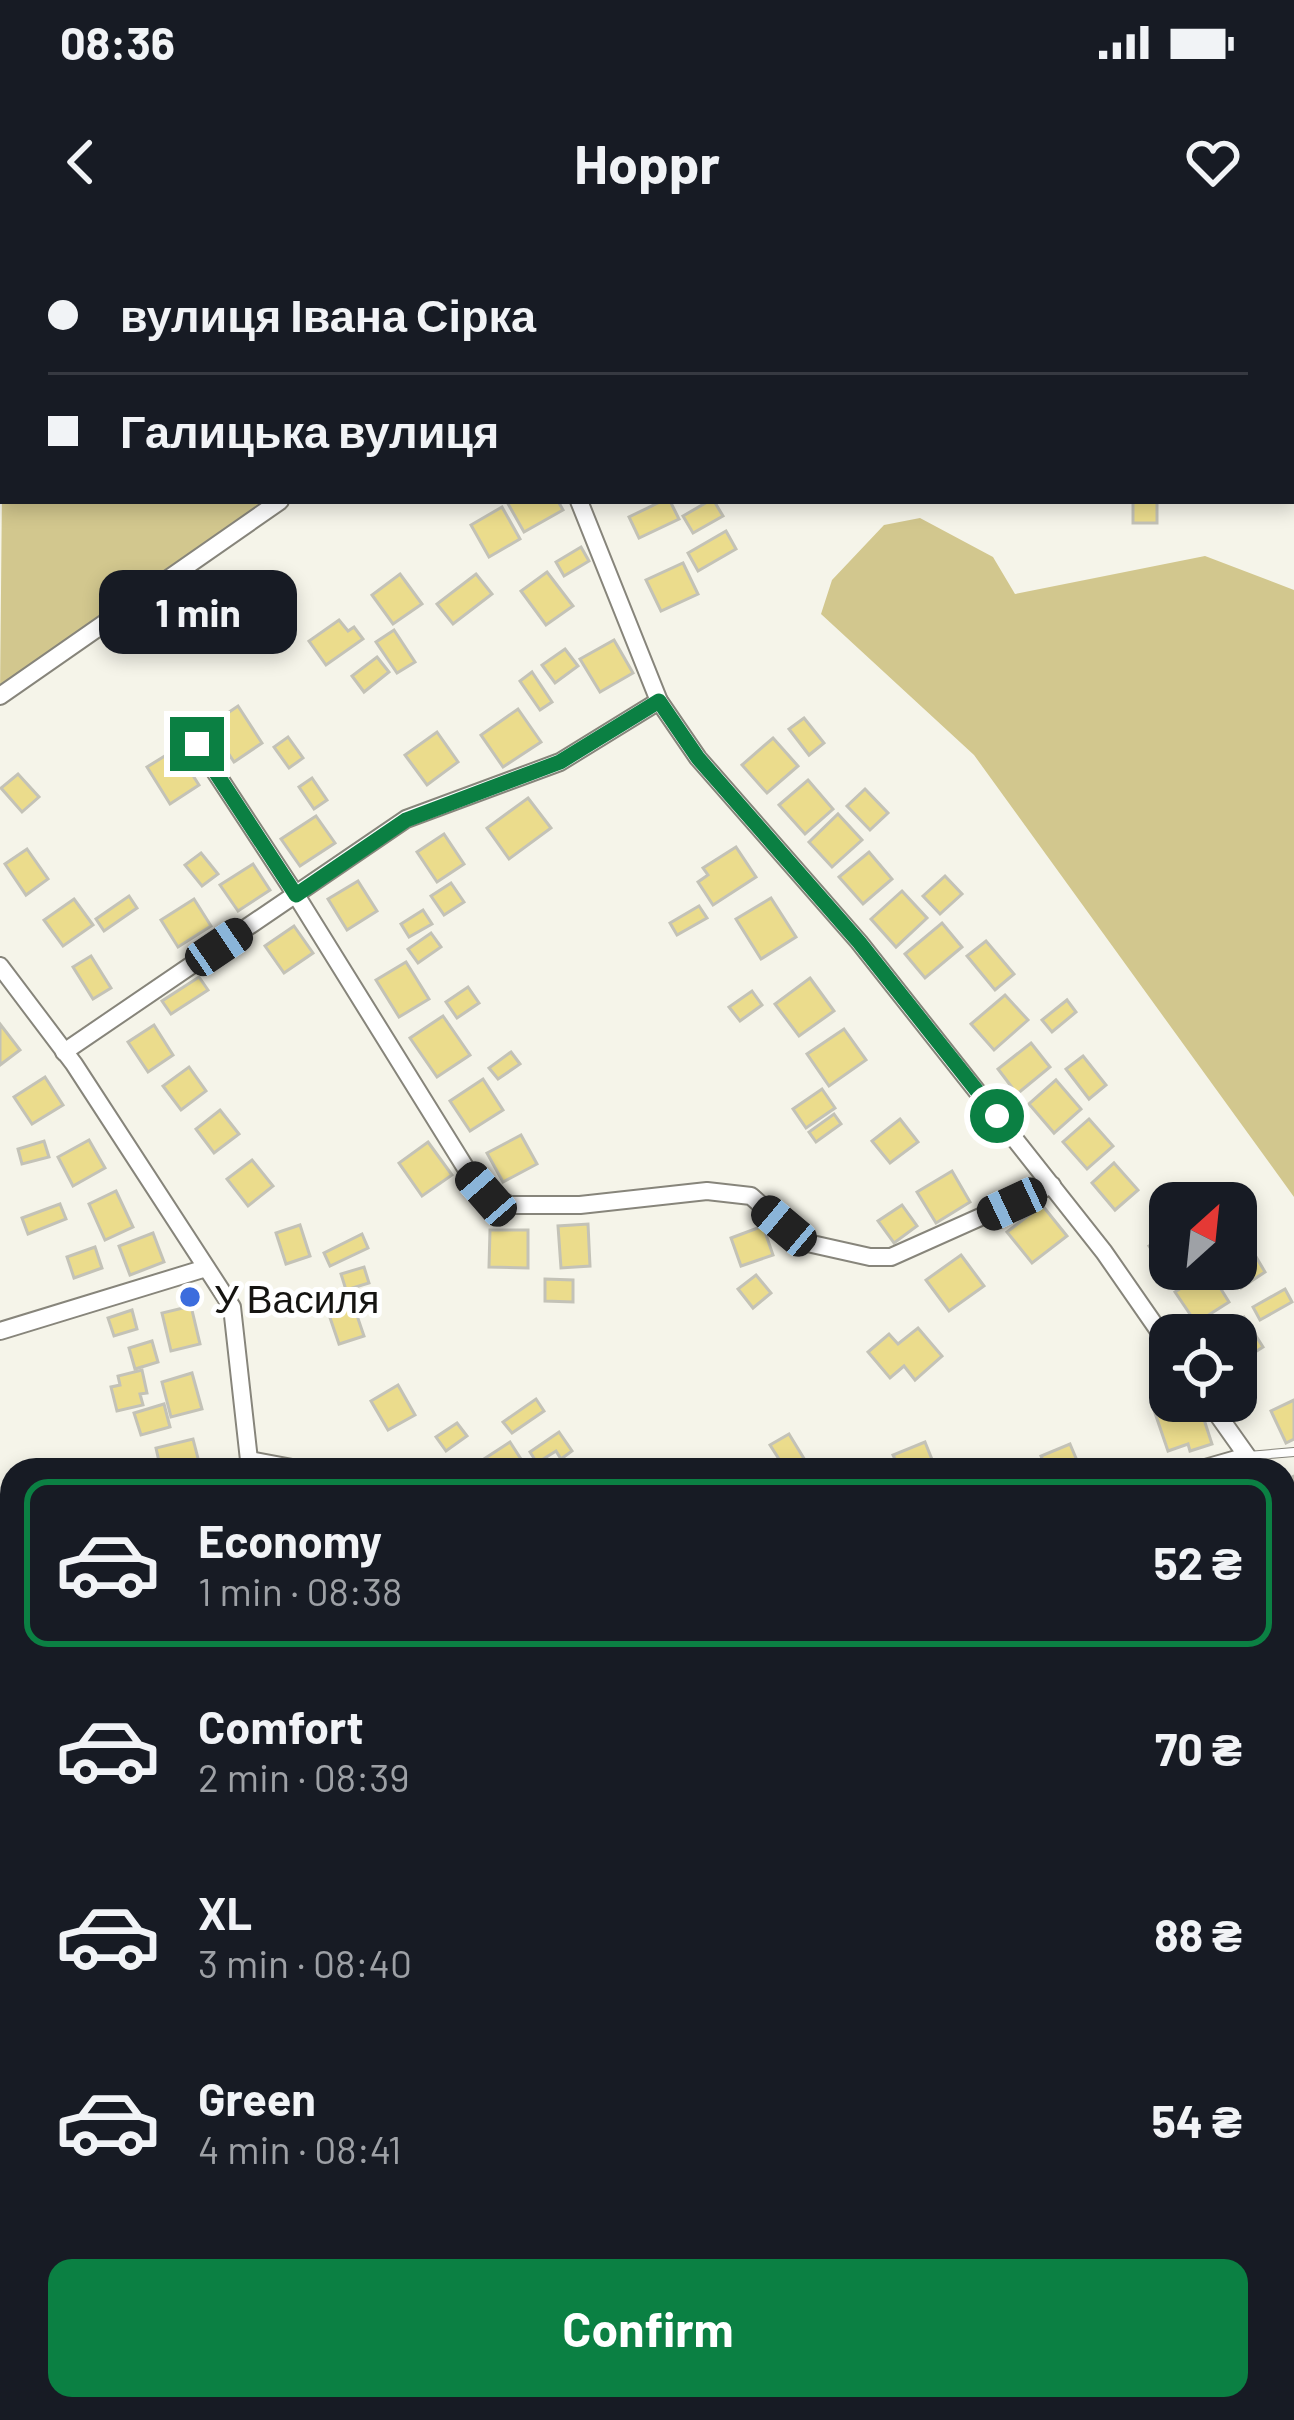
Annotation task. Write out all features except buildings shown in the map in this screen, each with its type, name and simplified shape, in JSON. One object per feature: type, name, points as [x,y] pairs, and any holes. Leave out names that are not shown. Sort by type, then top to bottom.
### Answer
[{"type":"street","points":[[0,696],[276,504]]},
{"type":"street","points":[[580,504],[659,701],[698,758],[859,942],[1052,1185],[1149,1318]]},
{"type":"street","points":[[64,1052],[406,820],[560,762],[659,701]]},
{"type":"street","points":[[197,744],[486,1194],[510,1205],[580,1205],[731,1192],[752,1196],[803,1242],[891,1258],[1052,1185]]},
{"type":"street","points":[[0,966],[64,1052],[232,1306],[246,1458]]},
{"type":"street","points":[[0,1331],[206,1268]]},
{"type":"street","points":[[1223,1422],[1246,1456],[1239,1458]]},
{"type":"lane","points":[[1246,1456],[1294,1452]]},
{"type":"shaded area","points":[[2,504],[279,504],[0,696]]},
{"type":"shaded area","points":[[920,518],[993,557],[1015,594],[1205,556],[1294,590],[1294,1197],[974,755],[821,614],[832,580],[884,525]]},
{"type":"place","name":"У Василя","points":[[190,1297]]},
{"type":"route","points":[[197,744],[296,895],[406,820],[560,762],[659,701],[698,758],[859,942],[997,1116]]}]
